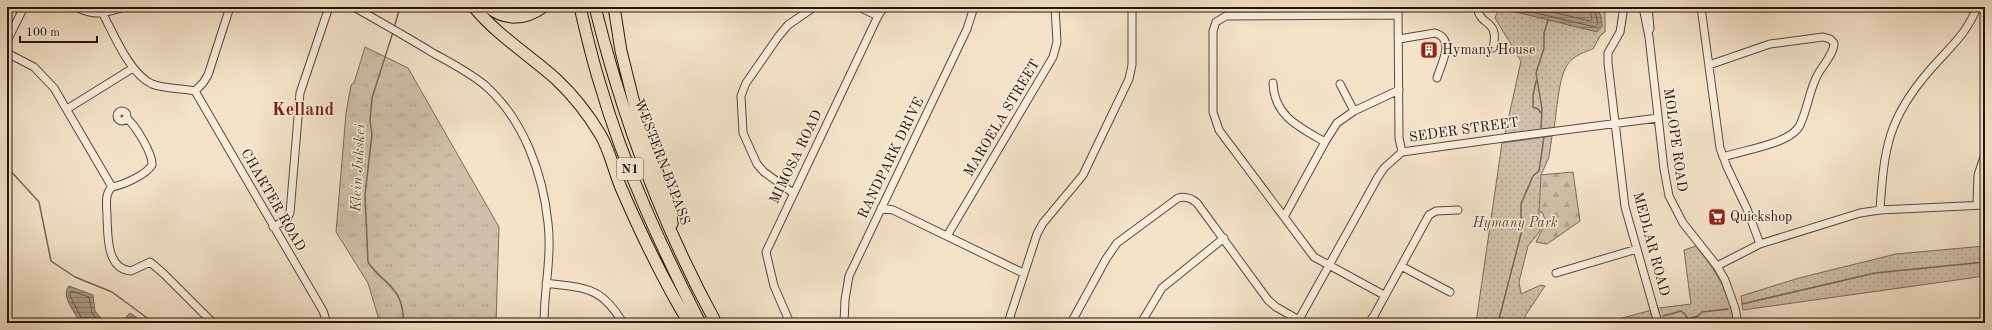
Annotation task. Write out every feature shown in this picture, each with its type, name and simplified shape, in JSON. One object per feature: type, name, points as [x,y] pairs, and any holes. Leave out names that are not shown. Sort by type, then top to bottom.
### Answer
[{"type":"highway","points":[[474,7],[490,24],[557,80],[577,102],[601,135],[620,188],[642,239],[657,269],[689,323]]},
{"type":"highway","points":[[488,7],[498,14],[512,18],[527,15],[543,7]]},
{"type":"highway","name":"N1","points":[[580,7],[600,84],[631,171],[656,231],[700,323]]},
{"type":"highway","name":"WESTERN BYPASS","points":[[595,7],[605,48],[627,117],[654,190],[686,266],[716,323]]},
{"type":"highway","points":[[609,7],[637,115],[671,210],[671,230]]},
{"type":"highway","points":[[614,7],[621,51]]},
{"type":"street","points":[[7,41],[24,7]]},
{"type":"street","points":[[76,7],[87,12],[103,14],[125,7]]},
{"type":"street","points":[[103,14],[133,68],[145,80],[154,84],[195,91],[203,84],[208,75],[230,7]]},
{"type":"street","points":[[274,227],[286,220],[290,213],[300,93],[329,7]]},
{"type":"street","points":[[354,7],[400,32],[480,81],[502,103],[514,120],[533,160],[546,209],[549,244],[544,323]]},
{"type":"street","points":[[793,193],[764,172],[757,164],[744,133],[741,96],[746,83],[782,32],[792,22],[814,7]]},
{"type":"street","points":[[859,7],[878,16]]},
{"type":"street","name":"MIMOSA ROAD","points":[[790,323],[779,299],[766,257],[768,247],[878,16],[884,7]]},
{"type":"street","name":"RANDPARK DRIVE","points":[[844,323],[845,300],[849,276],[967,29],[974,7]]},
{"type":"street","name":"MAROELA STREET","points":[[947,236],[1053,57],[1057,42],[1055,7]]},
{"type":"street","points":[[1008,323],[1036,234],[1083,175],[1129,78],[1132,65],[1132,7]]},
{"type":"street","points":[[1398,7],[1399,138],[1402,152]]},
{"type":"street","points":[[1477,7],[1479,15],[1494,30],[1495,37],[1493,48]]},
{"type":"street","name":"MEDLAR ROAD","points":[[1624,7],[1620,32],[1611,45],[1608,56],[1615,124],[1623,198],[1655,307],[1658,323]]},
{"type":"street","name":"MOLOPE ROAD","points":[[1643,7],[1649,37]]},
{"type":"street","name":"MOLOPE ROAD","points":[[1648,7],[1649,37],[1664,169],[1669,196],[1684,225],[1717,266],[1729,290],[1738,323]]},
{"type":"street","points":[[1701,7],[1718,138],[1723,157],[1748,209],[1760,244]]},
{"type":"street","points":[[1880,210],[1882,173],[1887,144],[1900,111],[1926,73],[1965,31],[1976,7]]},
{"type":"street","points":[[1384,296],[1329,267],[1309,252],[1216,124],[1213,112],[1214,26],[1219,20],[1226,16],[1398,15]]},
{"type":"street","points":[[1399,38],[1434,33],[1444,40],[1447,46],[1437,78]]},
{"type":"street","points":[[1709,65],[1780,42],[1824,37],[1830,39],[1834,43],[1833,50],[1815,79],[1803,117],[1795,133],[1777,142],[1723,157]]},
{"type":"street","points":[[7,53],[30,64],[54,88],[112,187]]},
{"type":"street","points":[[67,109],[133,68]]},
{"type":"street","points":[[1273,83],[1275,99],[1287,117],[1296,125],[1325,142]]},
{"type":"street","points":[[1340,84],[1354,111]]},
{"type":"street","points":[[1284,217],[1337,123],[1354,111],[1399,90]]},
{"type":"street","name":"CHARTER ROAD","points":[[195,91],[323,311],[327,323]]},
{"type":"street","points":[[126,118],[134,126],[149,153],[152,165],[148,170],[123,184],[112,187],[107,196],[108,238],[111,252],[116,263],[124,270],[131,272],[150,262],[163,273],[212,323]]},
{"type":"street","name":"SEDER STREET","points":[[1298,321],[1378,177],[1384,168],[1402,152],[1658,118]]},
{"type":"street","points":[[1977,204],[1978,175],[1985,154]]},
{"type":"street","points":[[1071,323],[1106,259],[1117,243],[1178,198],[1185,197],[1192,199],[1224,238],[1271,303],[1298,321]]},
{"type":"street","points":[[1717,266],[1760,244],[1845,217],[1880,210],[1985,204]]},
{"type":"street","points":[[881,208],[893,210],[1023,273]]},
{"type":"street","points":[[1380,323],[1371,321],[1429,215],[1436,211],[1458,210]]},
{"type":"street","points":[[1141,323],[1162,288],[1224,238]]},
{"type":"street","points":[[1556,273],[1637,249]]},
{"type":"street","points":[[1401,266],[1450,292]]},
{"type":"street","points":[[546,283],[580,287],[598,293],[614,308],[623,323]]},
{"type":"green space","points":[[1499,7],[1605,7],[1605,32],[1600,36],[1593,49],[1572,59],[1564,71],[1554,128],[1505,134],[1521,61],[1495,18]]},
{"type":"green space","points":[[365,47],[408,68],[499,227],[496,323],[380,323],[368,283],[336,232],[346,113],[351,85],[354,83]]},
{"type":"green space","name":"Hymany Park","points":[[1552,136],[1549,157],[1541,175],[1539,212],[1540,231],[1528,246],[1519,282],[1521,294],[1541,285],[1545,286],[1525,316],[1528,323],[1476,323],[1502,143]]},
{"type":"green space","points":[[1573,172],[1580,221],[1547,244],[1536,242],[1546,222],[1542,212],[1535,212],[1540,175]]},
{"type":"green space","points":[[1696,246],[1721,282],[1729,301],[1734,323],[1604,323],[1659,308],[1691,304],[1684,250]]},
{"type":"green space","points":[[1985,246],[1985,276],[1743,310],[1741,296],[1799,278],[1896,254]]},
{"type":"water","points":[[1507,7],[1597,7],[1601,17],[1602,26],[1597,32],[1508,10]]},
{"type":"water","points":[[69,286],[93,295],[95,311],[105,323],[80,323],[67,299],[66,295]]},
{"type":"water","points":[[130,313],[139,319],[140,323],[116,323],[123,320]]},
{"type":"waterway","name":"Klein Jukskei","points":[[394,28],[400,7]]},
{"type":"waterway","points":[[1541,128],[1542,109],[1536,73],[1544,48],[1544,33],[1548,20]]},
{"type":"waterway","name":"Klein Jukskei","points":[[393,32],[372,98],[370,121],[372,134],[365,195],[368,262],[398,296],[402,307],[404,323]]},
{"type":"waterway","points":[[1536,81],[1533,95],[1533,107],[1538,109],[1541,113]]},
{"type":"waterway","points":[[1498,323],[1521,234],[1521,204],[1533,176],[1539,171],[1544,137]]},
{"type":"waterway","points":[[7,167],[39,202],[51,261],[75,277],[112,292],[154,323]]},
{"type":"waterway","points":[[1742,304],[1875,273],[1985,262]]},
{"type":"waterway","points":[[1663,316],[1681,311],[1688,319],[1698,316],[1702,312],[1728,309]]},
{"type":"place","name":"Hymany House","points":[[1429,50]]},
{"type":"place","name":"Quickshop","points":[[1717,217]]},
{"type":"district","name":"Kelland","points":[[303,110]]}]
